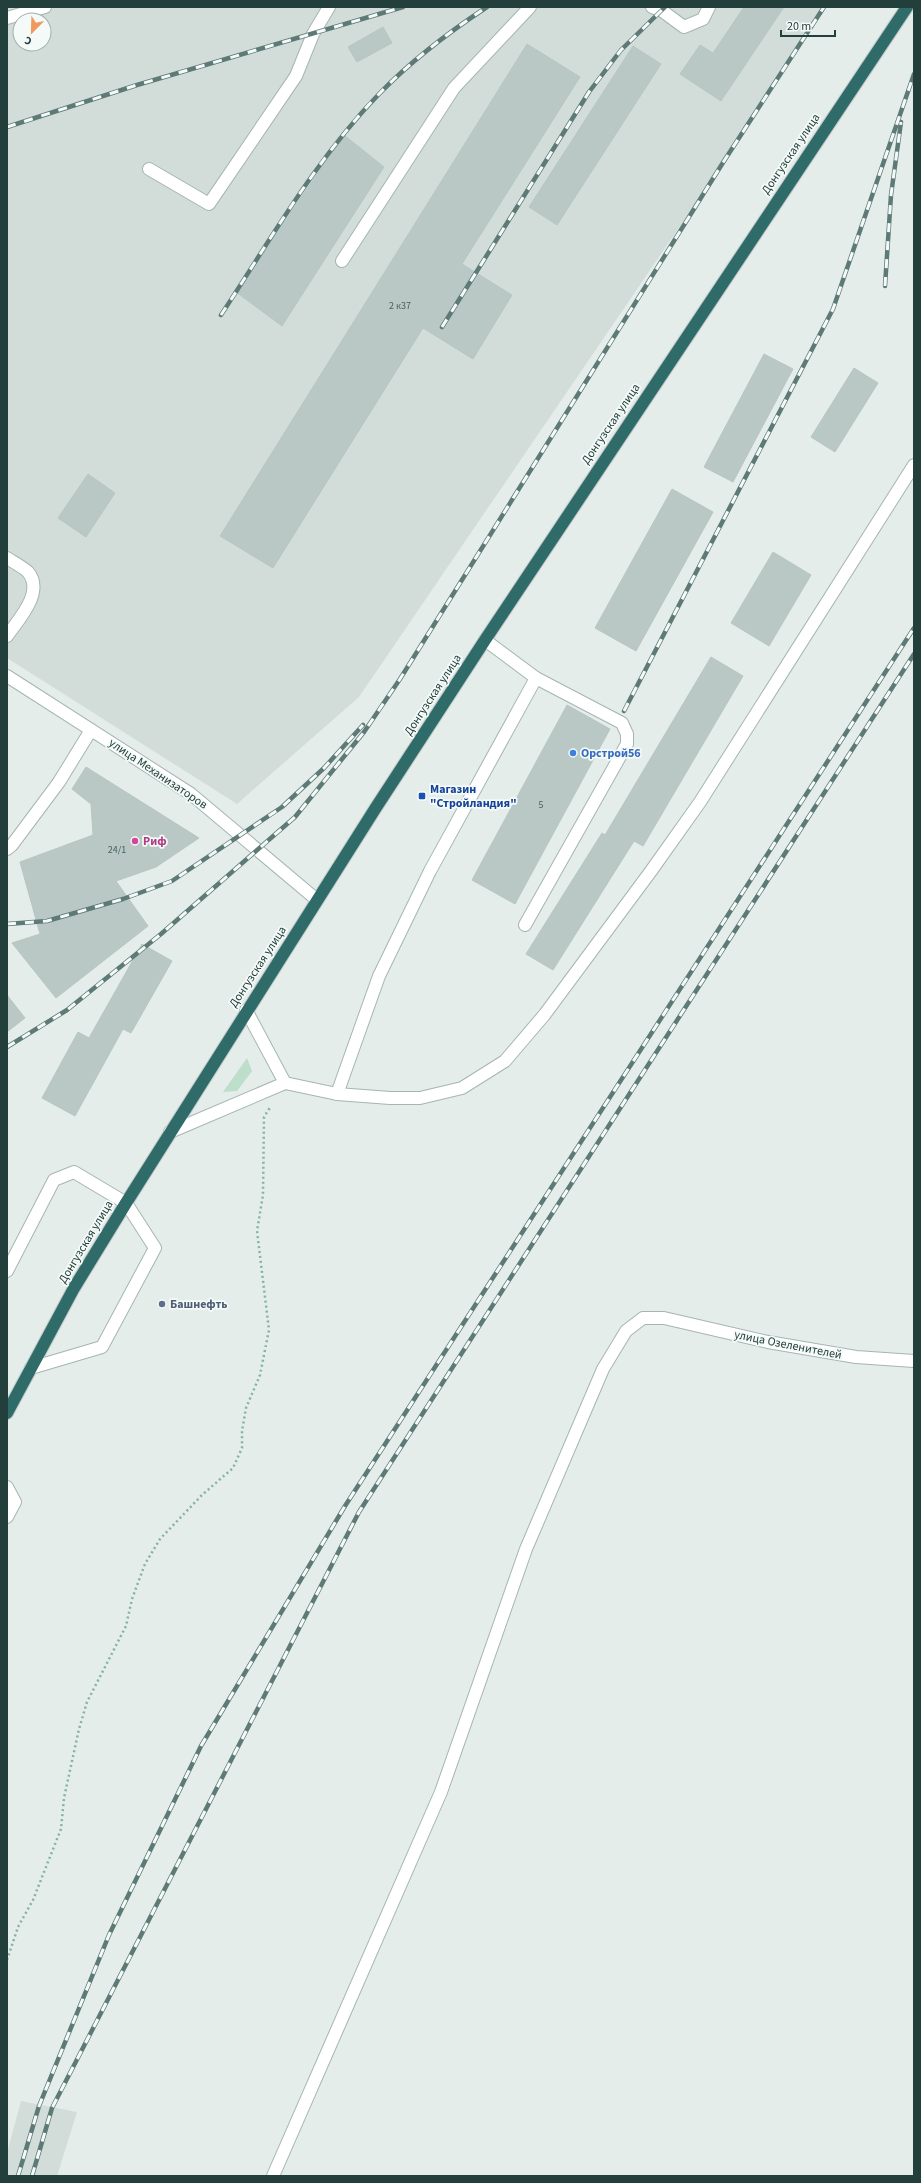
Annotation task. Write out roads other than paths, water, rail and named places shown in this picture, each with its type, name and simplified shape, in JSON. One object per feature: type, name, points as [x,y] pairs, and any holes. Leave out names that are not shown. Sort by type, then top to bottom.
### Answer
[{"type":"highway","name":"Донгузская улица","points":[[7,1413],[74,1288],[246,1010],[485,640],[907,7]]},
{"type":"street","points":[[7,18],[45,7]]},
{"type":"street","points":[[149,170],[209,204],[296,76],[313,34],[329,7]]},
{"type":"street","points":[[342,261],[454,88],[530,7]]},
{"type":"street","points":[[652,7],[661,10],[684,27],[703,19],[709,7]]},
{"type":"street","points":[[170,1132],[285,1084],[337,1094],[390,1098],[420,1098],[462,1088],[505,1061],[545,1014],[700,802],[914,465]]},
{"type":"street","points":[[7,558],[28,572],[34,584],[31,600],[7,636]]},
{"type":"street","points":[[485,640],[536,678],[622,723],[627,734],[627,744],[525,925]]},
{"type":"street","name":"улица Механизаторов","points":[[7,676],[191,794],[317,900]]},
{"type":"street","points":[[337,1094],[379,976],[430,871],[536,678]]},
{"type":"street","points":[[7,849],[12,845],[59,782],[91,730]]},
{"type":"street","points":[[246,1010],[285,1084]]},
{"type":"street","points":[[7,1271],[54,1180],[74,1172],[126,1203],[155,1248],[102,1347],[31,1368]]},
{"type":"street","name":"улица Озеленителей","points":[[273,2176],[441,1792],[526,1549],[603,1368],[626,1331],[643,1318],[664,1318],[768,1342],[856,1358],[914,1361]]},
{"type":"street","points":[[7,1487],[15,1502],[7,1517]]},
{"type":"railway","points":[[7,127],[137,85],[403,7]]},
{"type":"railway","points":[[221,315],[295,200],[356,119],[391,82],[417,59],[459,26],[487,7]]},
{"type":"railway","points":[[442,327],[589,92],[621,50],[665,7]]},
{"type":"railway","points":[[7,1047],[67,1010],[161,934],[295,817],[364,732],[400,679],[724,161],[824,7]]},
{"type":"railway","points":[[624,711],[833,309],[914,74]]},
{"type":"railway","points":[[885,286],[891,195],[901,122]]},
{"type":"railway","points":[[18,2176],[39,2106],[109,1935],[201,1746],[345,1506],[914,628]]},
{"type":"railway","points":[[32,2176],[52,2108],[359,1512],[914,654]]},
{"type":"railway","points":[[7,924],[47,921],[123,899],[172,881],[282,807],[324,768],[363,725]]},
{"type":"place","name":"Орстрой56","points":[[573,753]]},
{"type":"place","name":"Магазин \"Стройландия\"","points":[[422,796]]},
{"type":"place","name":"Риф","points":[[135,841]]},
{"type":"place","name":"Башнефть","points":[[162,1304]]}]
